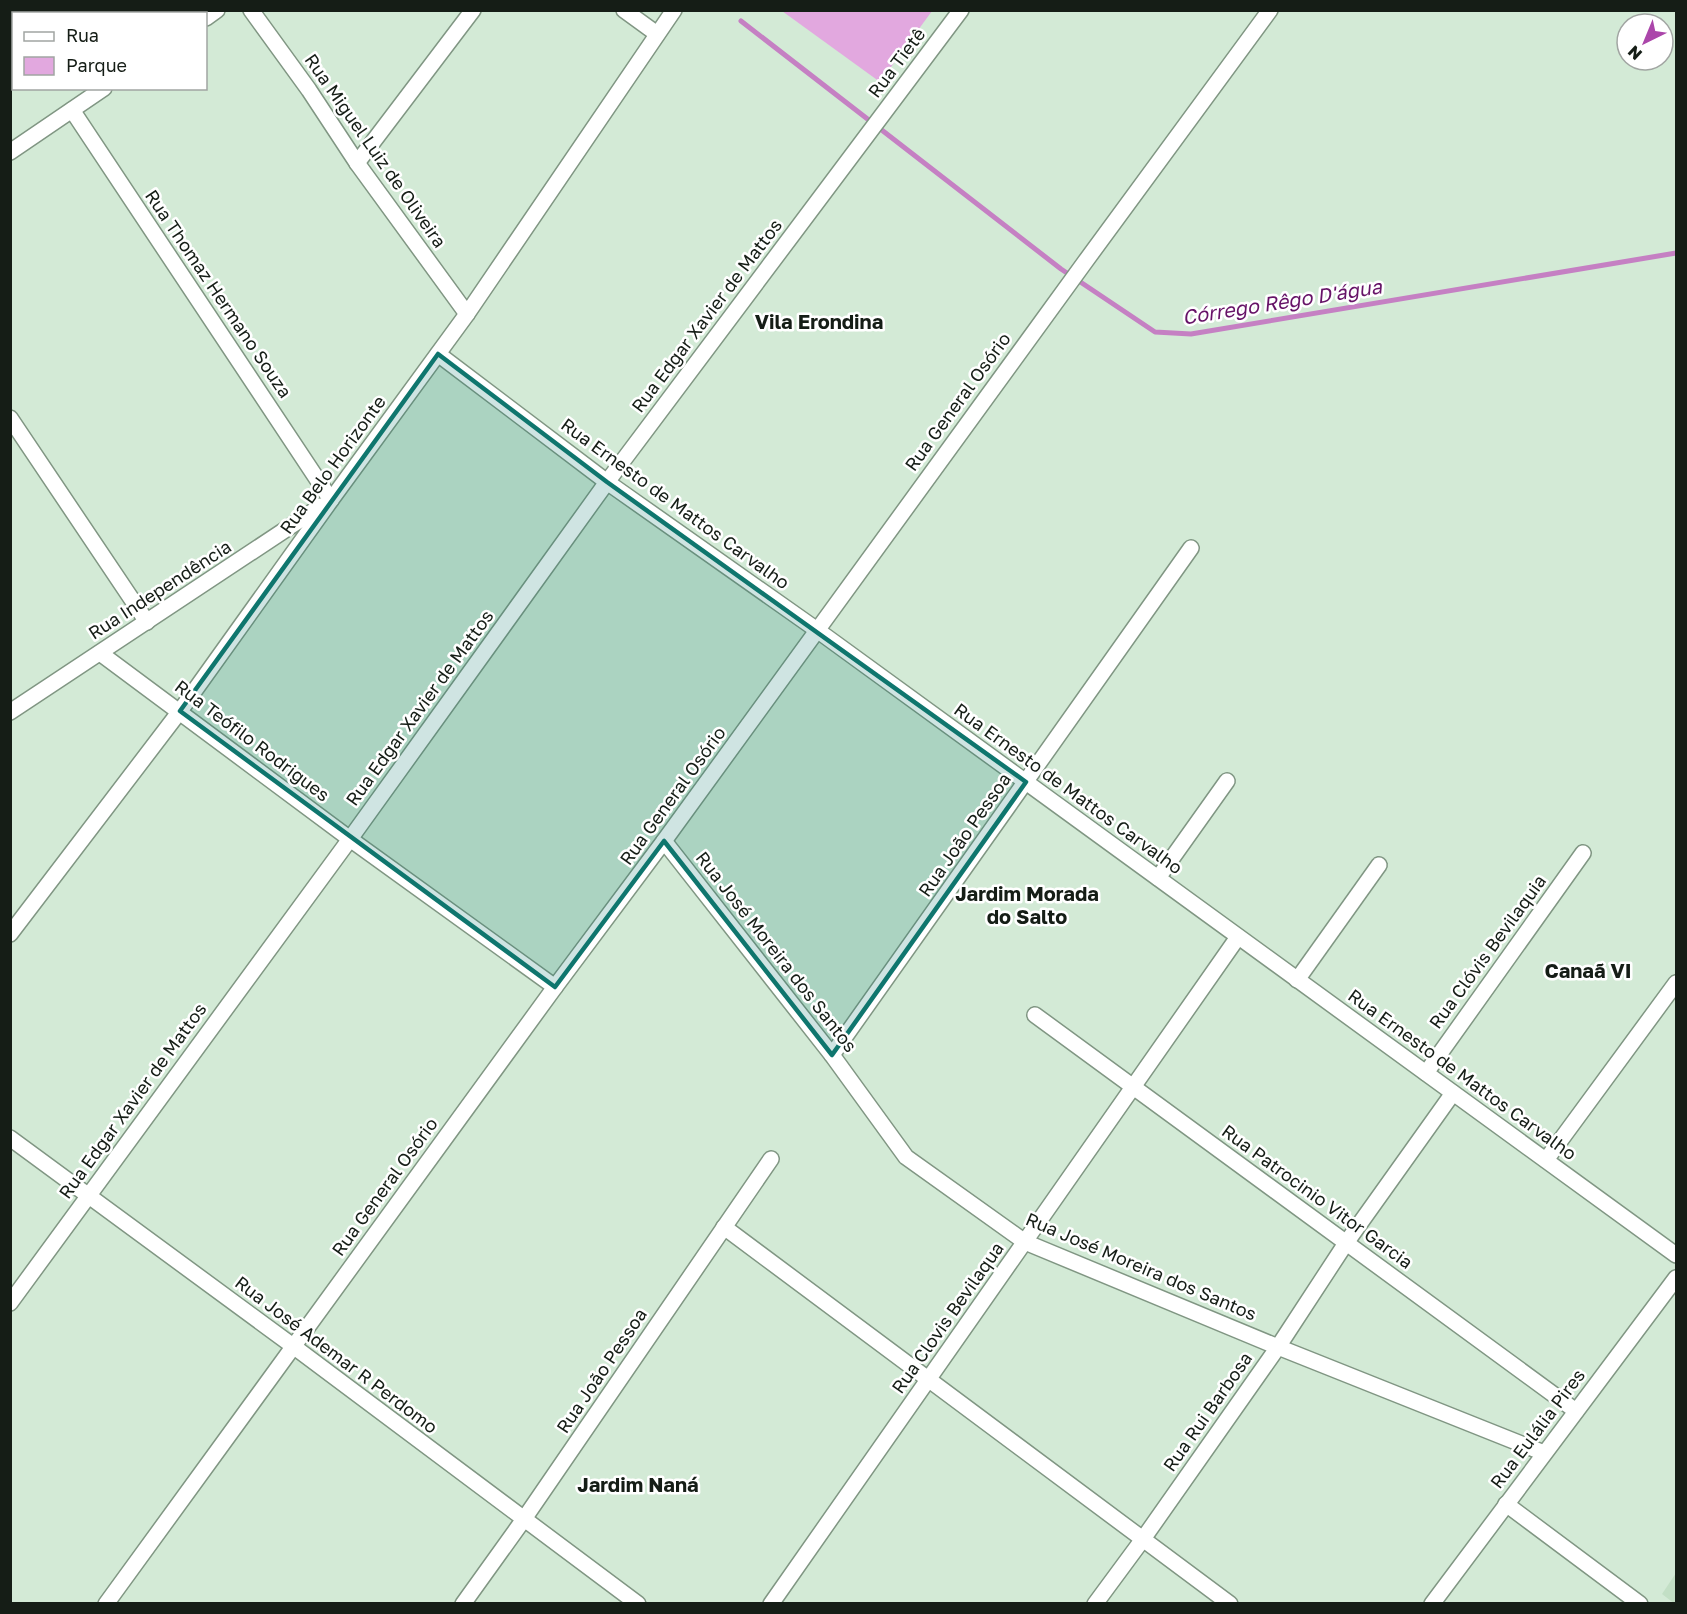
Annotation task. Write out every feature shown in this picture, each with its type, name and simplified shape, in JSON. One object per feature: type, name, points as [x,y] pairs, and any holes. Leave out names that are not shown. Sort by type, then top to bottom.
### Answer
[{"type":"street","name":"Rua Miguel Luiz de Oliveira","points":[[251,10],[309,90],[357,163],[467,315]]},
{"type":"street","points":[[357,163],[473,10]]},
{"type":"street","points":[[624,10],[657,34]]},
{"type":"street","name":"Rua Belo Horizonte","points":[[10,934],[180,711],[467,315],[674,10]]},
{"type":"street","name":"Rua Tietê","points":[[864,139],[961,10]]},
{"type":"street","name":"Rua General Osório","points":[[106,1604],[1270,10]]},
{"type":"street","points":[[10,152],[101,90]]},
{"type":"street","name":"Rua Thomaz Hermano Souza","points":[[72,110],[331,500]]},
{"type":"street","name":"Rua Edgar Xavier de Mattos","points":[[10,1303],[350,839],[607,482],[864,139]]},
{"type":"street","name":"Rua Ernesto de Mattos Carvalho","points":[[438,354],[607,482],[817,630],[1677,1255]]},
{"type":"street","points":[[10,418],[147,622]]},
{"type":"street","name":"Rua Independência","points":[[10,712],[331,500]]},
{"type":"street","name":"Rua João Pessoa","points":[[832,1055],[1191,548]]},
{"type":"street","name":"Rua Teófilo Rodrigues","points":[[100,653],[350,839],[555,987]]},
{"type":"street","points":[[1158,878],[1227,781]]},
{"type":"street","name":"Rua José Moreira dos Santos","points":[[664,841],[832,1055],[906,1157],[1025,1242],[1278,1347],[1544,1453]]},
{"type":"street","name":"Rua Clóvis Bevilaquia","points":[[1426,1073],[1583,853]]},
{"type":"street","points":[[1297,980],[1379,865]]},
{"type":"street","name":"Rua Clovis Bevilaqua","points":[[771,1604],[1238,937]]},
{"type":"street","points":[[1546,1160],[1677,983]]},
{"type":"street","name":"Rua Patrocinio Vitor Garcia","points":[[1035,1015],[1576,1411]]},
{"type":"street","name":"Rua Rui Barbosa","points":[[1095,1604],[1278,1347],[1346,1243],[1453,1093]]},
{"type":"street","name":"Rua José Ademar R Perdomo","points":[[10,1138],[638,1604]]},
{"type":"street","name":"Rua João Pessoa","points":[[463,1604],[771,1159]]},
{"type":"street","points":[[724,1227],[1230,1604]]},
{"type":"street","name":"Rua Eulália Pires","points":[[1431,1604],[1677,1278]]},
{"type":"street","points":[[1506,1504],[1640,1604]]},
{"type":"highlighted area","points":[[438,354],[607,482],[1026,782],[832,1055],[664,841],[555,987],[180,711]]},
{"type":"shaded area","points":[[1676,1573],[1676,1603],[1675,1604],[1662,1594]]},
{"type":"green space","points":[[932,10],[880,82],[782,11]]},
{"type":"waterway","name":"Córrego Rêgo D'água","points":[[741,21],[1061,269],[1155,332],[1191,334],[1676,253]]},
{"type":"district","name":"Vila Erondina","points":[[819,322]]},
{"type":"district","name":"Jardim Morada do Salto","points":[[1027,906]]},
{"type":"district","name":"Canaã VI","points":[[1588,971]]},
{"type":"district","name":"Jardim Naná","points":[[638,1485]]}]
